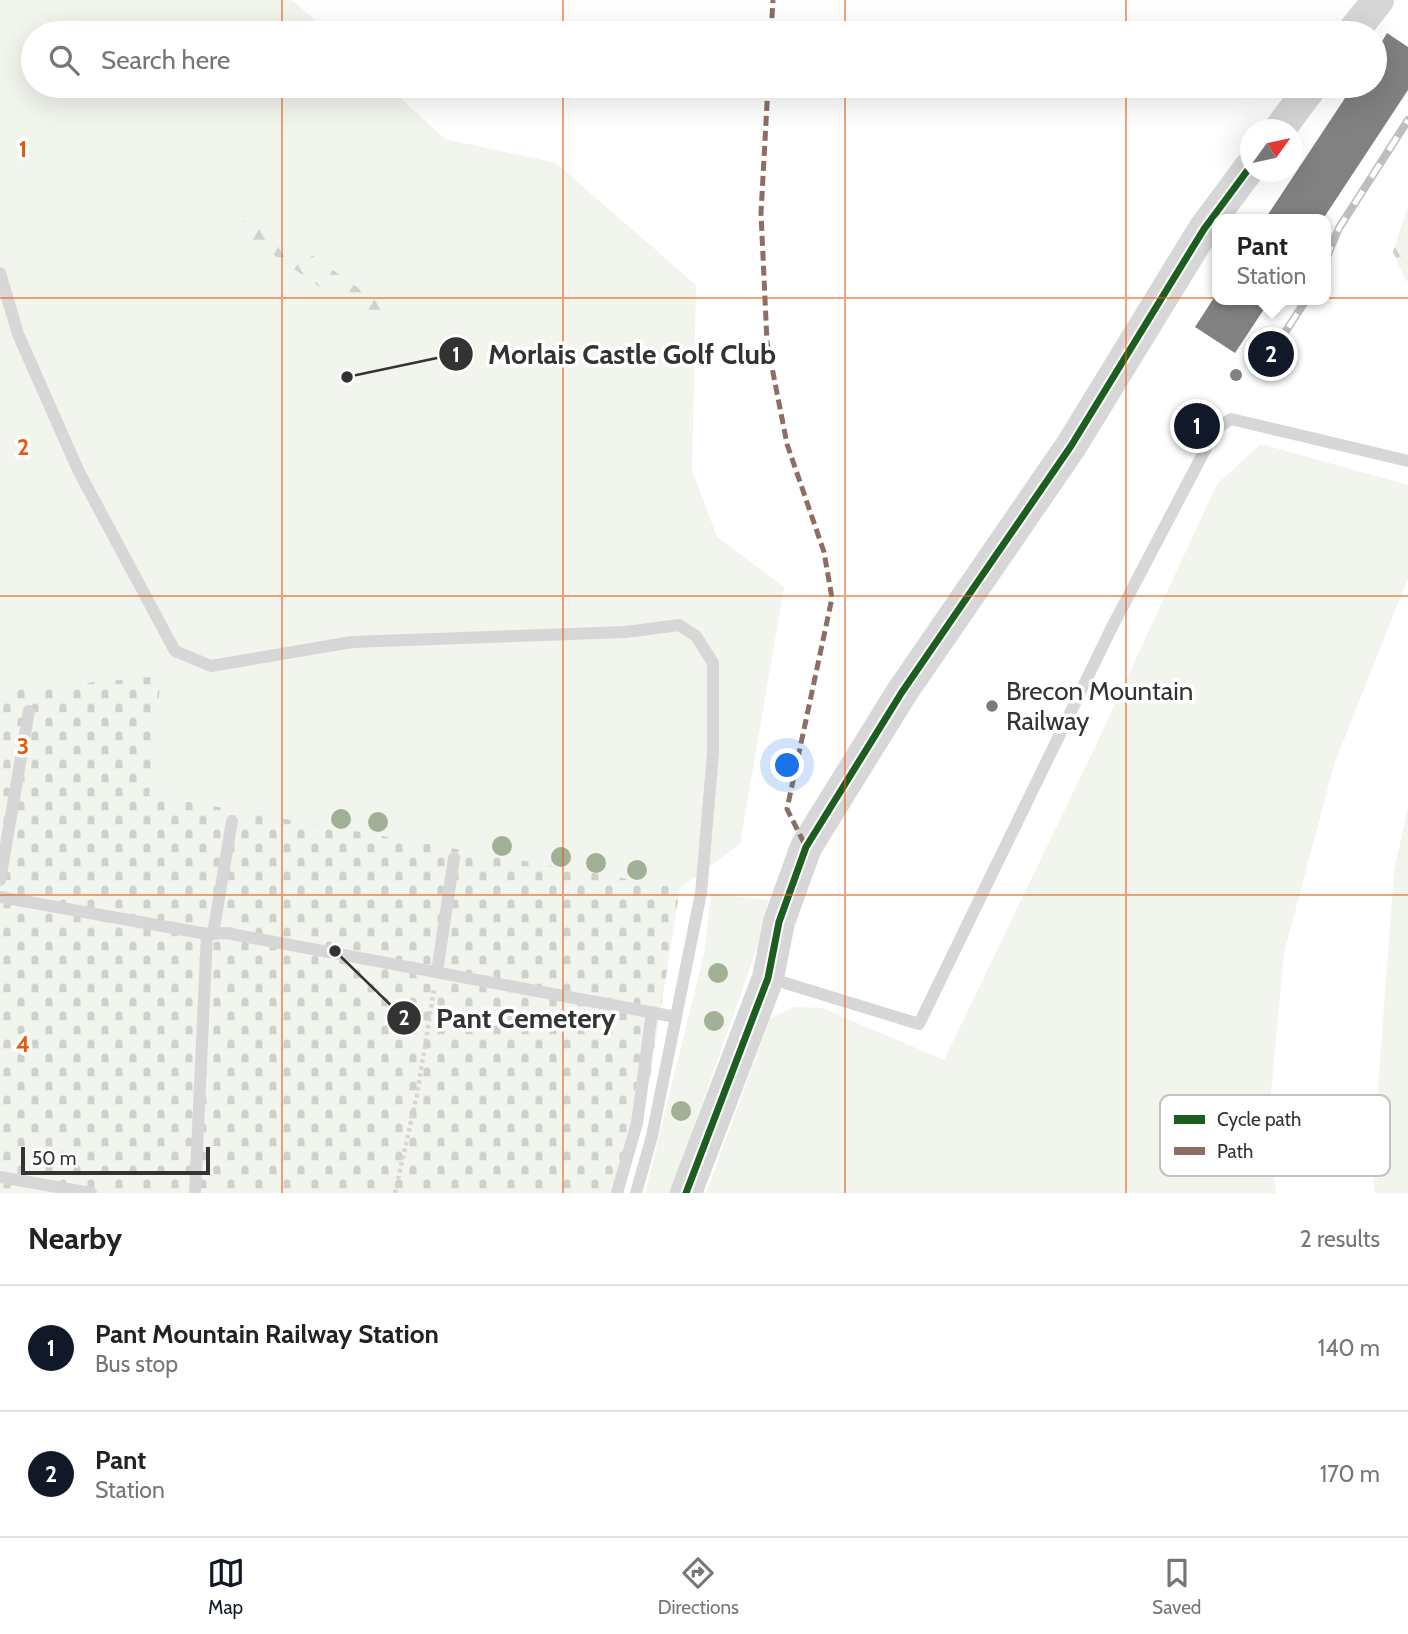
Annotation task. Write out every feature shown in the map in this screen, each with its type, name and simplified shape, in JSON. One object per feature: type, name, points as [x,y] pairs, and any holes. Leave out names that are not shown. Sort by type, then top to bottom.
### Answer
[{"type":"street","points":[[1361,21],[1378,0]]},
{"type":"street","points":[[1287,119],[1303,98]]},
{"type":"street","points":[[1215,214],[1240,182]]},
{"type":"street","points":[[687,1193],[768,978],[779,922],[806,847],[902,692],[1071,446],[1212,218]]},
{"type":"lane","points":[[0,273],[18,334],[78,470],[176,651],[211,666],[352,642],[626,632],[679,625],[696,636],[713,663],[713,753],[701,893],[652,1136],[636,1193]]},
{"type":"lane","points":[[768,978],[919,1024],[1111,629],[1216,429],[1231,419],[1408,461]]},
{"type":"lane","points":[[0,880],[29,711]]},
{"type":"lane","points":[[195,1193],[210,934],[232,821]]},
{"type":"lane","points":[[437,972],[454,858]]},
{"type":"lane","points":[[0,897],[210,934],[226,933],[676,1017]]},
{"type":"lane","points":[[617,1193],[637,1123],[652,1012]]},
{"type":"lane","points":[[0,1177],[91,1193]]},
{"type":"path","points":[[396,1193],[437,972]]},
{"type":"green space","points":[[0,0],[292,0],[316,21],[21,21],[21,98],[400,98],[445,139],[556,163],[696,285],[692,470],[717,537],[784,587],[740,844],[680,888],[148,795],[160,677],[0,691]]},
{"type":"green space","points":[[1408,206],[1408,280],[1406,282],[1393,252]]},
{"type":"green space","points":[[244,221],[268,224],[375,300],[386,321],[365,319],[253,240]]},
{"type":"green space","points":[[1261,444],[1408,485],[1408,578],[1334,765],[1284,953],[1271,1095],[1160,1095],[1160,1176],[1273,1176],[1276,1193],[706,1193],[770,1019],[794,1007],[822,1008],[944,1060],[1095,747],[1217,484]]},
{"type":"green space","points":[[161,676],[149,795],[680,888],[643,1122],[622,1193],[0,1193],[0,691]]},
{"type":"green space","points":[[1408,807],[1408,1193],[1374,1193],[1374,1176],[1390,1176],[1390,1095],[1378,1095],[1394,871]]},
{"type":"green space","points":[[711,893],[768,900],[760,939],[671,1193],[645,1193],[704,954]]},
{"type":"building","points":[[1387,33],[1408,47],[1408,90],[1326,214],[1268,214],[1289,182],[1303,182],[1303,162],[1345,98],[1387,98]]},
{"type":"building","points":[[1212,301],[1212,305],[1267,305],[1235,353],[1195,327]]},
{"type":"building","points":[[1231,370],[1241,370],[1241,380],[1231,380]]},
{"type":"railway","points":[[1331,247],[1339,228],[1408,120]]},
{"type":"railway","points":[[1271,354],[1303,305]]},
{"type":"marked path","points":[[772,21],[773,0]]},
{"type":"marked path","points":[[767,98],[761,213],[767,342],[787,444],[824,552],[832,598],[787,809],[806,847]]},
{"type":"cycle path","points":[[1215,214],[1240,180]]},
{"type":"cycle path","points":[[686,1193],[768,978],[779,922],[806,847],[902,692],[1071,446],[1212,218]]},
{"type":"place","name":"Pant","points":[[1271,354]]},
{"type":"place","name":"Morlais Castle Golf Club","points":[[347,377]]},
{"type":"place","name":"Pant Mountain Railway Station","points":[[1197,426]]},
{"type":"place","name":"Brecon Mountain Railway","points":[[992,706]]},
{"type":"place","name":"Pant Cemetery","points":[[335,951]]}]
